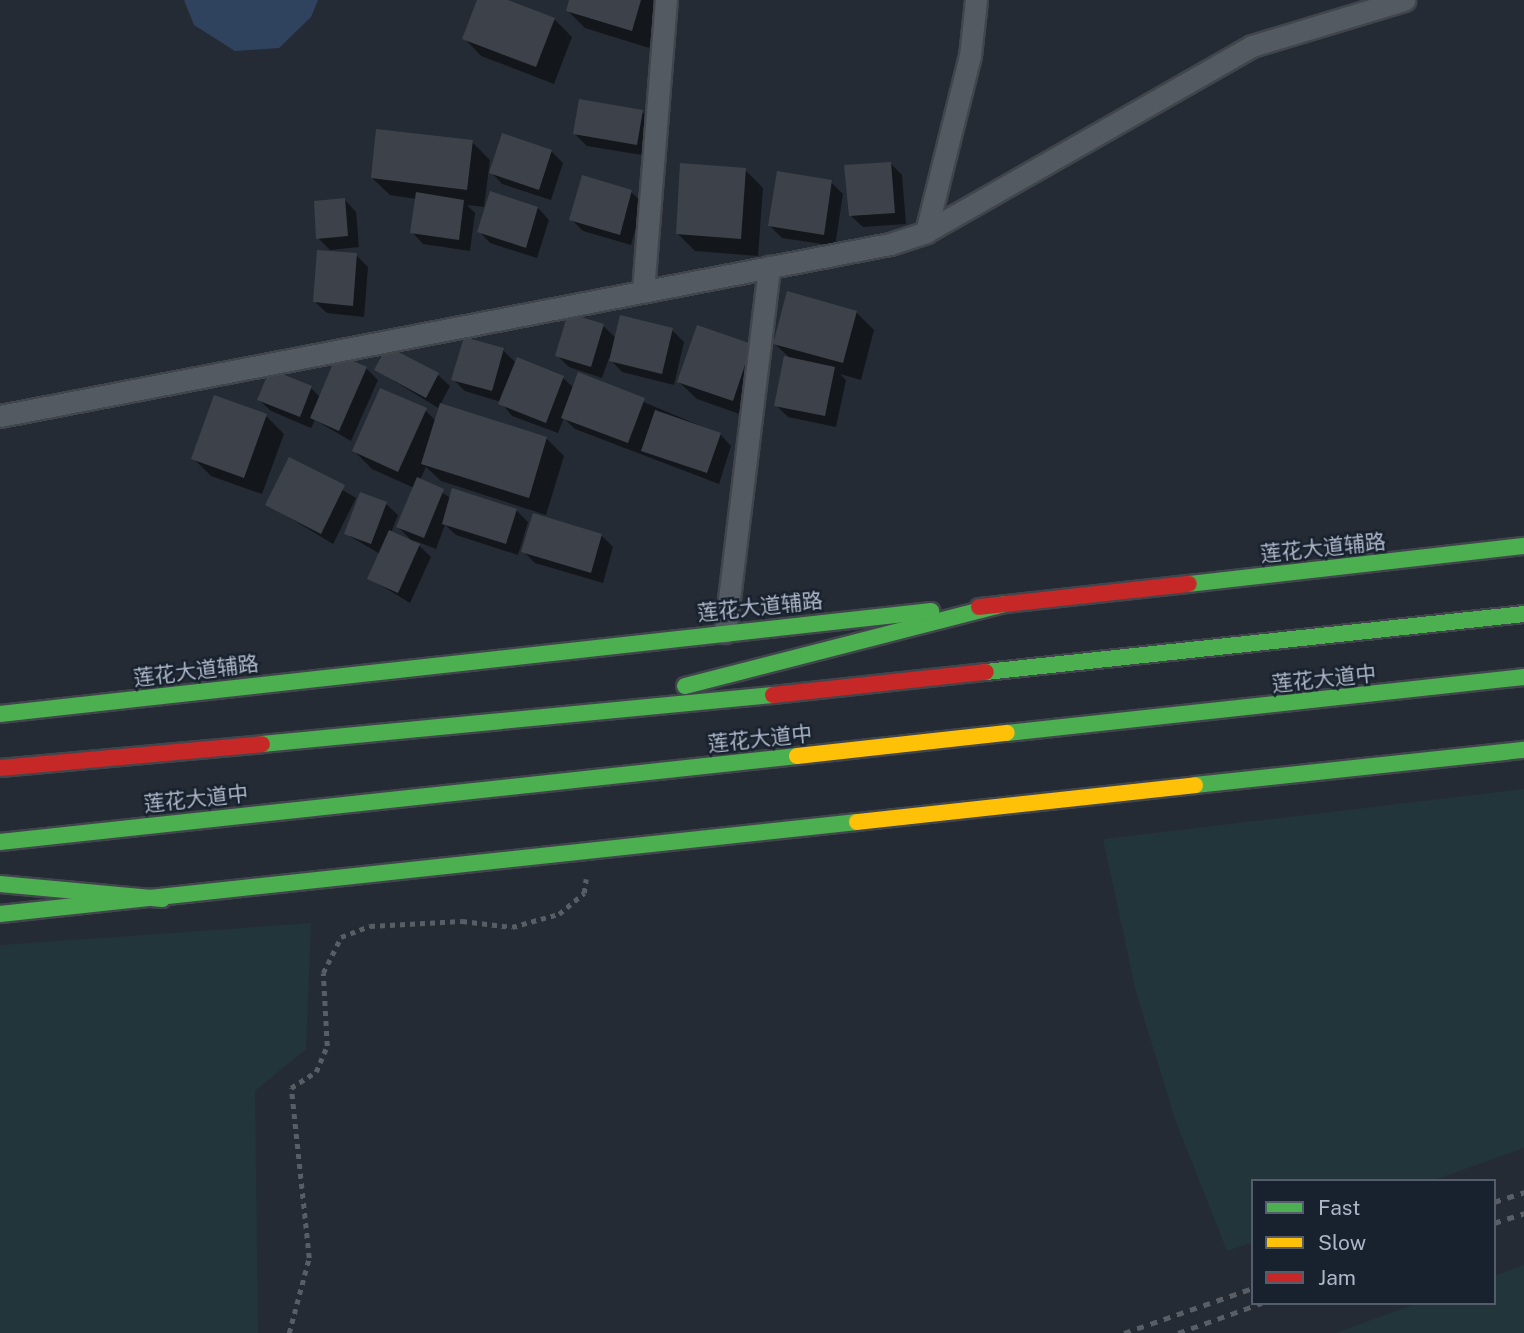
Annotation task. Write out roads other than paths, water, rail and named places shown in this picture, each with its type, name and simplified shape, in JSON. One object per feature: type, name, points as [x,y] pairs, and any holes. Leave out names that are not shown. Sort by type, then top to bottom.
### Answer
[{"type":"main road","name":"莲花大道辅路","points":[[0,714],[725,632],[1524,547]]},
{"type":"main road","points":[[567,717],[1004,604]]},
{"type":"main road","name":"莲花大道中","points":[[0,768],[567,717],[1524,614]]},
{"type":"main road","name":"莲花大道中","points":[[0,842],[1524,677]]},
{"type":"main road","points":[[0,914],[590,853],[1524,750]]},
{"type":"main road","points":[[0,884],[162,899]]},
{"type":"street","points":[[643,291],[666,0]]},
{"type":"street","points":[[926,232],[970,56],[976,0]]},
{"type":"street","points":[[0,416],[769,267],[926,232],[1252,46],[1404,0]]},
{"type":"street","points":[[725,632],[769,267]]},
{"type":"water","points":[[184,0],[318,0],[311,17],[279,48],[235,51],[194,25]]},
{"type":"railway","points":[[1496,1201],[1524,1192]]},
{"type":"railway","points":[[1496,1222],[1524,1213]]},
{"type":"railway","points":[[1124,1333],[1251,1289]]},
{"type":"railway","points":[[1178,1333],[1256,1305]]}]
